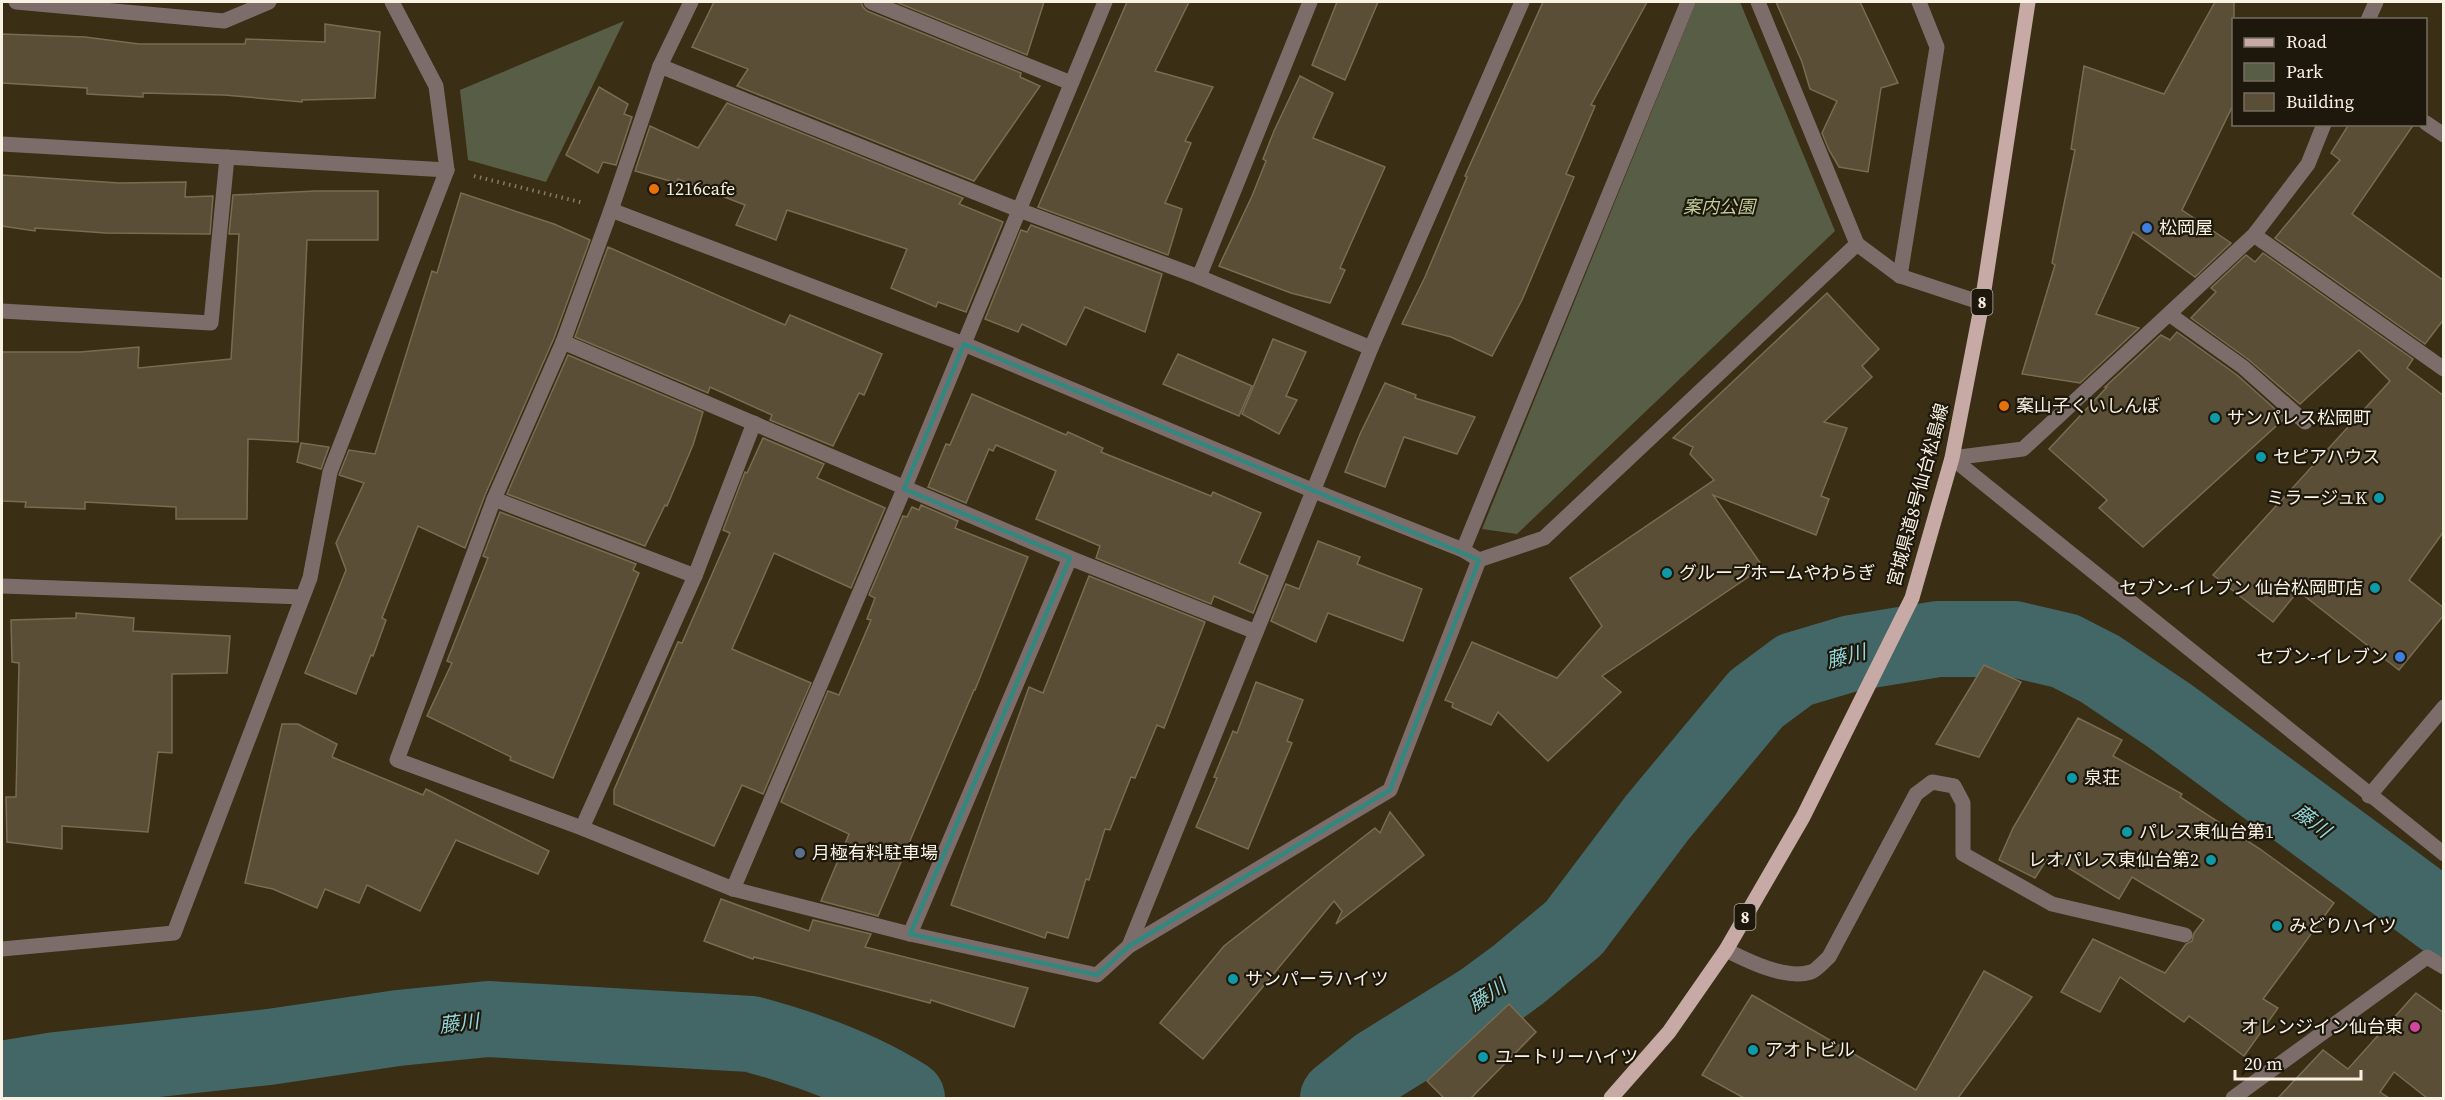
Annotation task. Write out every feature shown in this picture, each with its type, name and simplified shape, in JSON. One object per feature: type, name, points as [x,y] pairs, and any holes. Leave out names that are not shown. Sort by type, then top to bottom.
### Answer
[{"type":"main road","name":"宮城県道8号仙台松島線","points":[[1611,1098],[1669,1032],[1726,950],[1803,817],[1912,598],[1952,458],[1982,303],[2028,2]]},
{"type":"street","points":[[23,2],[224,21],[269,2]]},
{"type":"street","points":[[2,949],[174,933],[310,578],[330,472],[447,170],[436,86],[392,2]]},
{"type":"street","points":[[691,2],[660,66],[563,342],[494,499],[397,760],[582,828],[733,890],[910,934],[1097,975],[1129,946],[1390,790],[1479,560]]},
{"type":"street","points":[[871,2],[1071,82]]},
{"type":"street","points":[[733,890],[904,489],[1105,2]]},
{"type":"street","points":[[1199,277],[1310,2]]},
{"type":"street","points":[[1129,946],[1371,348],[1522,2]]},
{"type":"street","points":[[1463,550],[1688,2]]},
{"type":"street","points":[[1758,2],[1857,244],[1900,276],[1982,303]]},
{"type":"street","points":[[1900,276],[1937,46],[1919,2]]},
{"type":"street","points":[[2369,18],[2376,2]]},
{"type":"street","points":[[660,66],[1018,210],[1199,277],[1371,348]]},
{"type":"street","points":[[2427,124],[2444,135]]},
{"type":"street","points":[[1952,458],[2023,450],[2254,235],[2308,164],[2323,126]]},
{"type":"street","points":[[2,144],[447,170]]},
{"type":"street","points":[[2,311],[212,323],[227,157]]},
{"type":"street","points":[[611,210],[964,344],[1314,491],[1463,550],[1479,560]]},
{"type":"street","points":[[2254,235],[2444,369]]},
{"type":"street","points":[[1479,560],[1544,538],[1857,244]]},
{"type":"street","points":[[2169,314],[2243,367],[2305,422]]},
{"type":"street","points":[[563,342],[904,489],[1256,632]]},
{"type":"street","points":[[582,828],[695,576],[754,423]]},
{"type":"street","points":[[1952,458],[2369,796],[2444,854]]},
{"type":"street","points":[[494,499],[695,576]]},
{"type":"street","points":[[910,934],[1070,558]]},
{"type":"street","points":[[2,586],[303,597]]},
{"type":"street","points":[[2369,796],[2444,707]]},
{"type":"street","points":[[1726,950],[1756,965],[1793,973],[1812,971],[1829,957],[1916,794],[1932,782],[1954,786],[1964,803],[1963,854],[2052,904],[2185,935]]},
{"type":"street","points":[[2233,1098],[2427,957],[2444,967]]},
{"type":"path","points":[[447,170],[611,210]]},
{"type":"highlighted area","points":[[964,344],[1479,560],[1390,790],[1129,946],[1097,975],[910,934],[1070,558],[904,489]]},
{"type":"green space","name":"案内公園","points":[[1696,2],[1740,2],[1835,231],[1517,534],[1482,529]]},
{"type":"green space","points":[[624,21],[546,182],[468,160],[460,90]]},
{"type":"building","points":[[714,2],[861,2],[867,11],[1021,73],[1020,77],[1040,86],[974,181],[737,86],[748,69],[692,47]]},
{"type":"building","points":[[896,2],[1044,2],[1027,55]]},
{"type":"building","points":[[1127,2],[1189,2],[1155,71],[1213,87],[1185,141],[1191,143],[1165,203],[1182,209],[1168,255],[1038,207]]},
{"type":"building","points":[[1337,2],[1378,2],[1345,80],[1312,65]]},
{"type":"building","points":[[1543,2],[1647,2],[1591,105],[1595,106],[1566,174],[1574,177],[1522,300],[1492,356],[1451,337],[1402,324],[1425,277],[1467,177],[1465,176]]},
{"type":"building","points":[[1776,2],[1860,2],[1898,83],[1881,88],[1868,172],[1839,167],[1829,150],[1822,133],[1837,101],[1810,89],[1802,62]]},
{"type":"building","points":[[2215,2],[2234,2],[2232,107],[2182,210],[2231,243],[2195,277],[2133,232],[2096,314],[2139,328],[2080,383],[2022,374],[2055,265],[2052,263],[2075,150],[2071,149],[2084,66],[2164,94]]},
{"type":"building","points":[[325,24],[380,32],[375,98],[302,100],[302,102],[224,95],[143,93],[143,97],[87,94],[87,88],[2,83],[2,34],[85,37],[139,44],[245,44],[246,39],[325,42]]},
{"type":"building","points":[[1300,76],[1333,93],[1313,138],[1385,167],[1340,268],[1345,270],[1330,303],[1291,293],[1219,266],[1252,196],[1266,161],[1263,159],[1274,131]]},
{"type":"building","points":[[599,87],[628,104],[624,114],[632,117],[616,165],[603,162],[598,173],[566,155]]},
{"type":"building","points":[[727,103],[963,198],[959,204],[1003,222],[966,312],[938,302],[936,307],[891,288],[907,249],[787,210],[776,240],[736,225],[745,205],[678,179],[677,183],[635,171],[650,126],[698,148]]},
{"type":"building","points":[[2348,126],[2413,126],[2352,214],[2444,281],[2444,319],[2425,344],[2275,238],[2340,160],[2331,153]]},
{"type":"building","points":[[2,175],[119,183],[186,182],[185,197],[213,196],[210,234],[106,233],[35,228],[35,231],[2,226]]},
{"type":"building","points":[[378,191],[378,240],[307,240],[298,442],[248,439],[247,519],[176,519],[176,507],[85,502],[85,509],[25,507],[26,502],[2,501],[2,352],[80,352],[139,347],[138,368],[231,359],[239,234],[229,234],[233,195]]},
{"type":"building","points":[[461,193],[554,224],[590,240],[554,338],[485,495],[465,548],[418,526],[382,618],[386,620],[373,656],[371,655],[356,694],[305,673],[346,570],[336,543],[364,483],[339,475],[349,450],[375,454],[432,271],[437,273]]},
{"type":"building","points":[[1031,225],[1162,274],[1145,332],[1085,307],[1066,345],[1022,324],[1018,332],[985,319],[1021,230],[1027,232]]},
{"type":"building","points":[[608,247],[785,325],[790,315],[882,354],[864,395],[859,393],[833,446],[770,420],[772,415],[710,387],[708,393],[575,337]]},
{"type":"building","points":[[2263,253],[2413,359],[2407,368],[2444,396],[2444,531],[2409,580],[2444,608],[2444,615],[2399,670],[2298,591],[2273,622],[2213,575],[2390,381],[2359,350],[2300,404],[2249,360],[2191,318],[2216,292],[2211,288],[2246,255],[2255,262]]},
{"type":"building","points":[[1827,293],[1879,349],[1862,366],[1872,377],[1824,422],[1847,428],[1821,496],[1829,499],[1816,535],[1713,495],[1763,567],[1602,676],[1621,692],[1548,761],[1498,712],[1491,725],[1452,707],[1453,703],[1445,700],[1472,642],[1557,678],[1602,626],[1570,578],[1714,480],[1690,454],[1693,447],[1673,438]]},
{"type":"building","points":[[2177,332],[2237,375],[2285,418],[2143,547],[2099,508],[2107,500],[2049,449],[2107,387],[2105,387],[2161,335],[2170,340]]},
{"type":"building","points":[[1273,339],[1306,352],[1286,396],[1297,400],[1279,434],[1242,414]]},
{"type":"building","points":[[1178,354],[1252,386],[1239,416],[1163,384]]},
{"type":"building","points":[[568,355],[703,412],[693,445],[667,506],[665,505],[645,546],[507,494]]},
{"type":"building","points":[[1385,383],[1416,395],[1415,398],[1475,417],[1457,454],[1404,437],[1385,487],[1345,472],[1360,434]]},
{"type":"building","points":[[972,394],[1066,435],[1068,432],[1103,448],[1101,452],[1211,496],[1213,492],[1261,513],[1239,563],[1268,576],[1253,613],[1214,596],[1211,604],[1096,558],[1100,546],[1036,519],[1056,471],[996,445],[993,451],[989,449],[966,503],[928,487],[946,444],[950,445]]},
{"type":"building","points":[[763,438],[824,464],[817,478],[885,508],[851,588],[774,553],[732,649],[811,683],[763,794],[742,785],[714,846],[614,804],[614,790],[678,642],[682,643],[730,533],[723,530],[745,472],[747,473]]},
{"type":"building","points":[[301,443],[329,447],[321,469],[297,462]]},
{"type":"building","points":[[921,505],[958,521],[955,528],[1028,557],[975,690],[878,916],[821,901],[849,834],[781,802],[828,691],[839,695],[871,620],[867,619],[875,598],[869,595],[903,516],[907,517],[912,507],[919,510]]},
{"type":"building","points":[[500,512],[636,564],[633,570],[639,573],[553,778],[510,760],[511,757],[427,716],[452,663],[447,661],[488,558],[483,556]]},
{"type":"building","points":[[1318,541],[1360,557],[1357,564],[1422,589],[1403,641],[1328,613],[1316,642],[1271,621],[1286,584],[1299,589]]},
{"type":"building","points":[[1089,576],[1205,622],[1164,728],[1157,725],[1135,778],[1131,777],[1110,830],[1105,829],[1089,880],[1086,879],[1068,938],[1047,932],[1045,938],[951,905],[1029,687],[1043,693]]},
{"type":"building","points":[[76,613],[134,618],[133,631],[230,636],[227,673],[172,674],[172,753],[158,752],[148,832],[62,826],[62,849],[7,842],[6,797],[16,797],[19,663],[12,662],[11,620],[76,618]]},
{"type":"building","points":[[1984,665],[2021,682],[1979,757],[1936,744]]},
{"type":"building","points":[[1256,682],[1303,700],[1287,741],[1292,743],[1248,849],[1196,827],[1217,778],[1214,777],[1233,731],[1237,733]]},
{"type":"building","points":[[2078,718],[2122,740],[2113,756],[2182,794],[2180,797],[2260,849],[2334,903],[2263,999],[2278,1008],[2244,1056],[2189,1016],[2184,1022],[2120,977],[2100,1012],[2061,992],[2093,939],[2165,973],[2186,944],[2192,941],[2194,933],[2204,920],[2132,877],[2119,899],[2049,856],[2035,878],[1999,860],[2013,828]]},
{"type":"building","points":[[282,724],[298,724],[337,744],[332,757],[423,795],[426,789],[549,851],[538,874],[456,840],[420,911],[367,885],[359,903],[325,889],[317,908],[273,889],[245,883]]},
{"type":"building","points":[[1390,812],[1424,855],[1336,924],[1342,911],[1334,901],[1203,1059],[1160,1023],[1224,946],[1375,828],[1380,833]]},
{"type":"building","points":[[721,899],[809,931],[813,920],[871,934],[865,947],[1028,988],[1014,1027],[931,1000],[930,1003],[754,957],[753,959],[704,941]]},
{"type":"building","points":[[1984,971],[2032,997],[1958,1098],[1744,1098],[1702,1075],[1752,995],[1916,1090]]},
{"type":"building","points":[[2416,993],[2444,1013],[2444,1098],[2427,1098],[2394,1072],[2380,1092],[2389,1098],[2278,1098],[2323,1050],[2348,1069]]},
{"type":"building","name":"ユートリーハイツ","points":[[1509,1004],[1536,1032],[1471,1098],[1444,1098],[1427,1081]]},
{"type":"waterway","name":"藤川","points":[[1338,1098],[1378,1066],[1481,1002],[1574,928],[1657,818],[1756,699],[1795,670],[1852,653],[1938,639],[2014,639],[2065,651],[2100,669],[2170,716],[2444,919]]},
{"type":"waterway","name":"藤川","points":[[2,1079],[56,1070],[269,1047],[398,1028],[488,1019],[751,1034],[832,1060],[890,1087],[907,1098]]},
{"type":"place","name":"1216cafe","points":[[654,189]]},
{"type":"place","name":"松岡屋","points":[[2147,228]]},
{"type":"place","name":"案山子くいしんぼ","points":[[2004,406]]},
{"type":"place","name":"サンパレス松岡町","points":[[2215,418]]},
{"type":"place","name":"セピアハウス","points":[[2261,457]]},
{"type":"place","name":"ミラージュK","points":[[2379,498]]},
{"type":"place","name":"グループホームやわらぎ","points":[[1667,573]]},
{"type":"place","name":"セブン-イレブン 仙台松岡町店","points":[[2375,588]]},
{"type":"place","name":"セブン-イレブン","points":[[2400,657]]},
{"type":"place","name":"泉荘","points":[[2072,778]]},
{"type":"place","name":"パレス東仙台第1","points":[[2127,832]]},
{"type":"place","name":"月極有料駐車場","points":[[800,853]]},
{"type":"place","name":"レオパレス東仙台第2","points":[[2211,860]]},
{"type":"place","name":"みどりハイツ","points":[[2277,926]]},
{"type":"place","name":"サンパーラハイツ","points":[[1233,979]]},
{"type":"place","name":"オレンジイン仙台東","points":[[2415,1027]]},
{"type":"place","name":"アオトビル","points":[[1753,1050]]},
{"type":"place","name":"ユートリーハイツ","points":[[1483,1057]]}]
